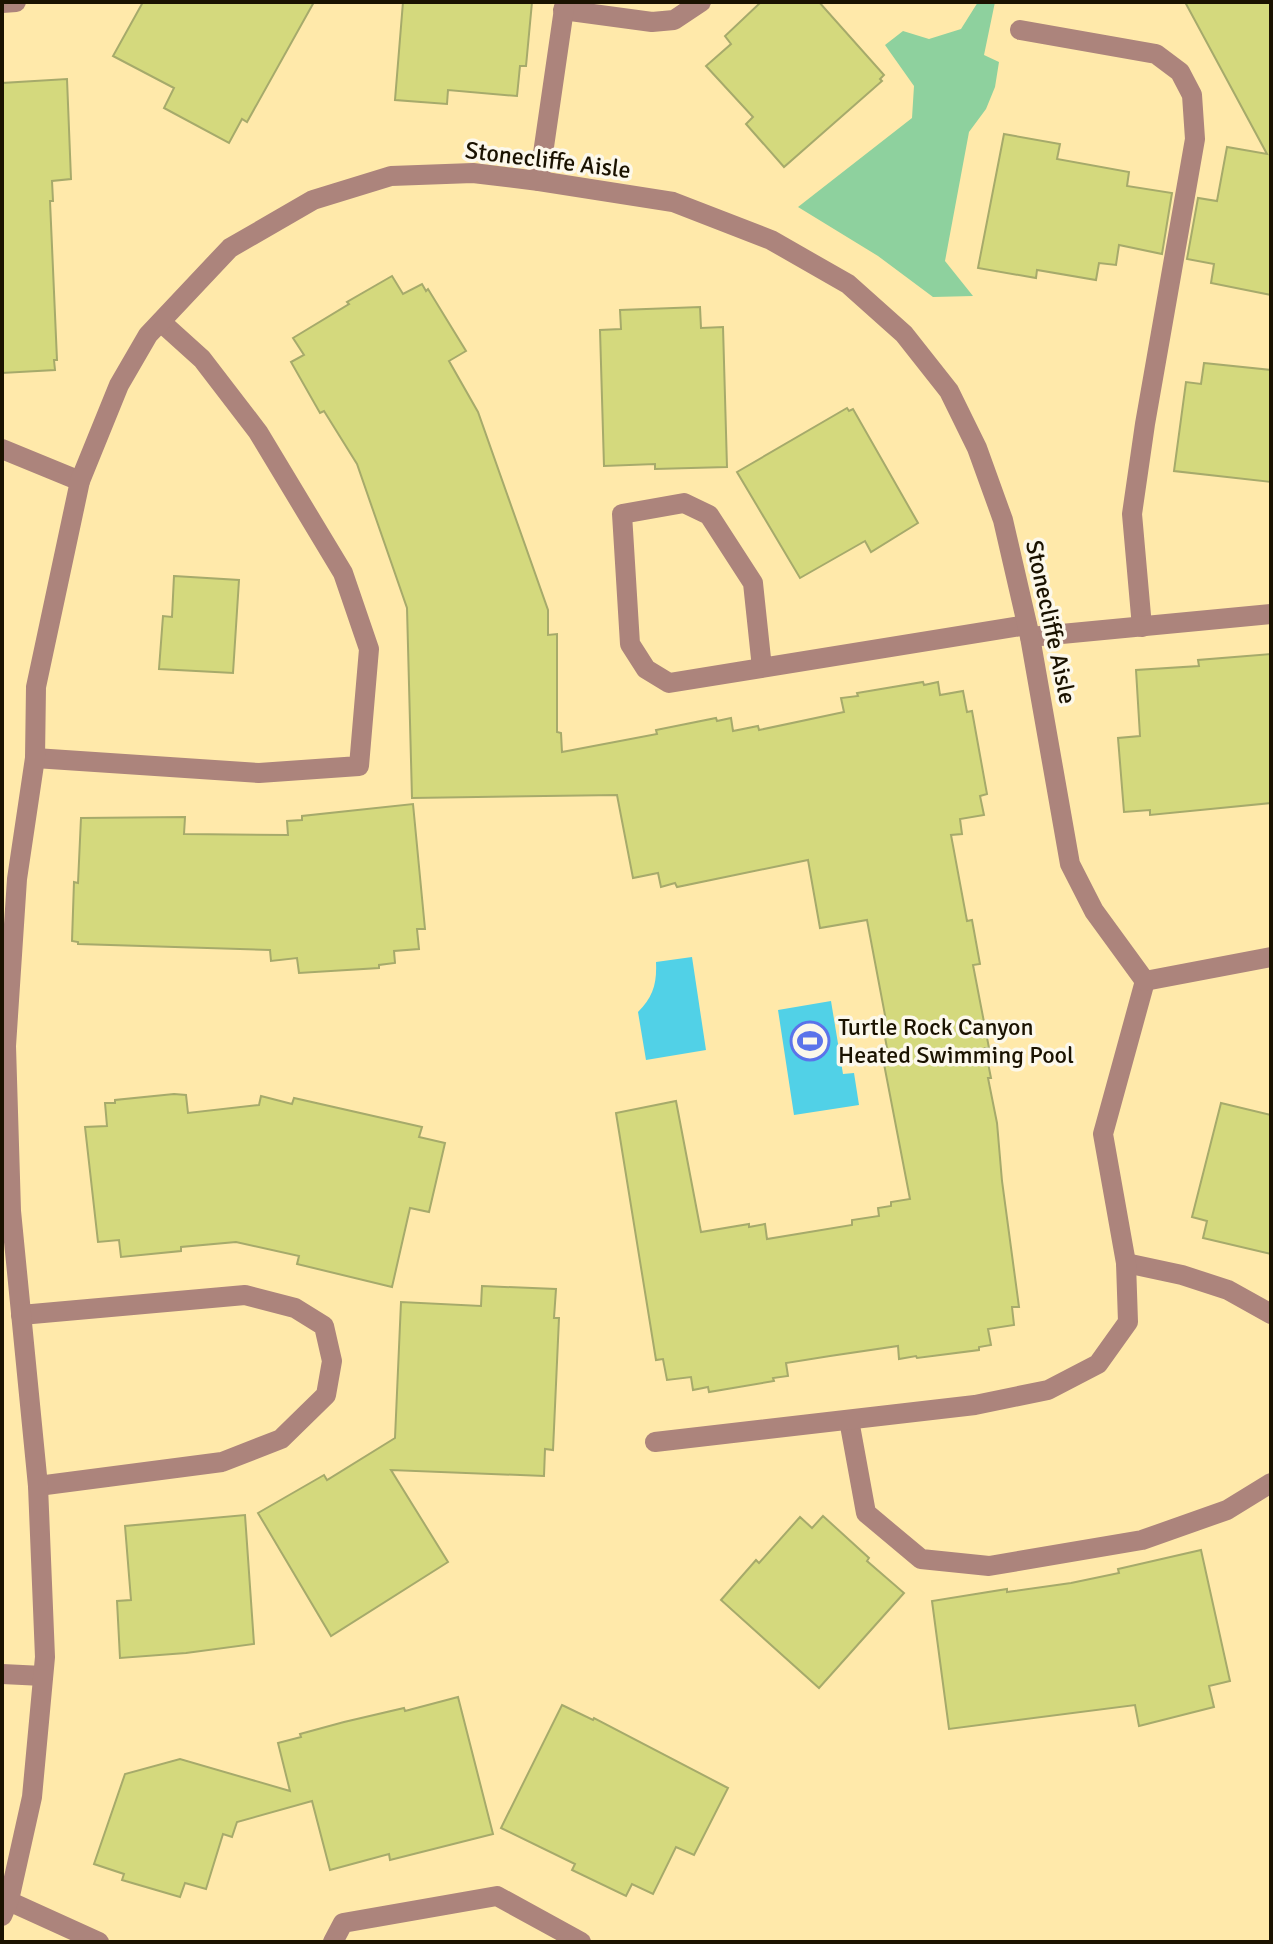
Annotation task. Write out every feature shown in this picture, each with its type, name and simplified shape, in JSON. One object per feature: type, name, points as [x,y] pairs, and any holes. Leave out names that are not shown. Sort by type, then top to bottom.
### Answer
[{"type":"street","points":[[2,3],[16,2]]},
{"type":"street","points":[[539,181],[564,6],[652,22],[674,20],[701,2]]},
{"type":"street","points":[[1020,30],[1156,54],[1180,72],[1192,95],[1195,139],[1132,514],[1142,627]]},
{"type":"street","name":"Stonecliffe Aisle","points":[[4,1905],[32,1797],[45,1657],[38,1486],[21,1315],[6,1211],[9,879],[35,758],[36,687],[80,481],[119,385],[148,335],[230,248],[313,200],[391,176],[473,173],[673,202],[771,240],[848,284],[904,334],[949,391],[977,448],[1003,520],[1028,631],[1070,864],[1094,911],[1145,981]]},
{"type":"street","points":[[35,758],[259,773],[359,766],[369,649],[343,573],[258,432],[202,359],[161,322]]},
{"type":"street","points":[[2,449],[80,481]]},
{"type":"street","points":[[762,668],[753,583],[709,515],[684,503],[622,514],[630,644],[646,669],[669,683],[1028,631],[1142,627],[1271,614]]},
{"type":"street","points":[[655,1442],[975,1405],[1048,1390],[1098,1364],[1128,1322],[1126,1263],[1103,1134],[1145,981],[1271,957]]},
{"type":"street","points":[[1126,1263],[1182,1275],[1228,1290],[1271,1314]]},
{"type":"street","points":[[21,1315],[245,1295],[295,1308],[324,1326],[332,1361],[326,1395],[281,1439],[222,1462],[38,1486]]},
{"type":"street","points":[[849,1420],[866,1513],[921,1559],[989,1566],[1142,1540],[1227,1510],[1271,1483]]},
{"type":"street","points":[[2,1674],[43,1676]]},
{"type":"street","points":[[333,1942],[343,1923],[497,1896],[581,1942]]},
{"type":"street","points":[[4,1905],[99,1942]]},
{"type":"green space","points":[[978,2],[995,2],[984,55],[999,62],[995,87],[986,109],[969,132],[945,261],[973,296],[933,297],[878,256],[798,207],[912,118],[914,86],[885,45],[903,31],[929,39],[961,29]]},
{"type":"water","points":[[692,957],[706,1050],[646,1060],[638,1012],[653,990],[656,962]]},
{"type":"water","name":"Turtle Rock Canyon Heated Swimming Pool","points":[[831,1001],[843,1074],[854,1073],[859,1105],[794,1115],[778,1010]]},
{"type":"building","points":[[143,2],[314,2],[247,122],[242,119],[229,143],[164,108],[174,88],[113,56]]},
{"type":"building","points":[[403,2],[532,2],[526,66],[520,66],[517,96],[448,90],[447,104],[395,100]]},
{"type":"building","points":[[761,2],[819,2],[884,75],[880,79],[882,81],[784,167],[746,124],[753,117],[706,66],[731,44],[725,36]]},
{"type":"building","points":[[1185,2],[1271,2],[1271,295],[1211,283],[1214,264],[1187,259],[1198,198],[1217,201],[1227,147],[1267,154]]},
{"type":"building","points":[[67,79],[71,179],[52,181],[53,201],[50,201],[55,370],[2,373],[2,83]]},
{"type":"building","points":[[1004,134],[1060,144],[1057,159],[1129,172],[1127,186],[1172,193],[1162,254],[1119,245],[1116,265],[1099,263],[1096,280],[1037,270],[1036,278],[978,268]]},
{"type":"building","points":[[392,276],[403,294],[422,284],[426,291],[428,289],[466,351],[449,361],[478,412],[548,610],[548,635],[557,634],[557,732],[561,733],[562,752],[657,734],[656,730],[716,718],[717,721],[731,718],[733,731],[758,726],[759,730],[844,712],[841,698],[858,696],[857,693],[923,682],[924,685],[938,682],[940,695],[963,691],[967,712],[972,711],[987,794],[980,796],[984,815],[960,819],[962,834],[951,835],[967,921],[972,920],[980,964],[973,965],[989,1048],[985,1048],[991,1078],[988,1078],[997,1123],[1019,1307],[1012,1307],[1014,1325],[988,1329],[991,1345],[979,1347],[979,1350],[899,1359],[898,1346],[786,1363],[788,1376],[709,1392],[708,1387],[693,1390],[691,1377],[667,1380],[663,1359],[656,1360],[616,1113],[676,1101],[701,1232],[765,1224],[767,1239],[852,1225],[852,1220],[879,1216],[878,1208],[891,1206],[891,1202],[910,1199],[884,1064],[890,1064],[884,1032],[888,1031],[867,920],[820,928],[808,860],[677,887],[675,883],[661,887],[658,873],[633,878],[617,795],[412,798],[407,608],[357,464],[324,411],[320,413],[291,362],[304,355],[293,338]]},
{"type":"building","points":[[700,307],[701,328],[723,327],[727,467],[655,469],[655,464],[604,466],[600,330],[621,329],[620,310]]},
{"type":"building","points":[[1204,363],[1271,370],[1271,482],[1174,471],[1186,382],[1201,384]]},
{"type":"building","points":[[847,408],[849,411],[853,409],[918,523],[871,552],[865,541],[800,578],[737,472]]},
{"type":"building","points":[[174,576],[239,580],[233,673],[159,669],[163,616],[172,617]]},
{"type":"building","points":[[1271,654],[1271,803],[1150,815],[1150,810],[1124,812],[1118,738],[1140,736],[1136,670],[1199,666],[1198,660]]},
{"type":"building","points":[[413,804],[425,929],[417,929],[419,949],[394,951],[395,963],[379,965],[379,968],[299,973],[297,958],[271,961],[270,950],[78,944],[72,941],[81,818],[185,817],[184,834],[288,835],[287,821],[302,820],[302,816]]},
{"type":"building","points":[[186,1095],[188,1113],[259,1105],[261,1096],[292,1104],[294,1098],[422,1127],[419,1137],[445,1143],[429,1212],[410,1208],[392,1287],[297,1264],[299,1256],[236,1242],[121,1257],[119,1240],[98,1242],[85,1127],[107,1126],[105,1103]]},
{"type":"building","points":[[1221,1103],[1271,1115],[1271,1254],[1203,1238],[1207,1221],[1192,1217]]},
{"type":"building","points":[[482,1286],[556,1289],[554,1318],[559,1318],[553,1450],[545,1449],[544,1476],[391,1470],[448,1562],[331,1636],[258,1513],[324,1475],[327,1480],[395,1438],[401,1302],[481,1306]]},
{"type":"building","points":[[245,1515],[254,1644],[120,1658],[117,1601],[131,1600],[125,1526]]},
{"type":"building","points":[[823,1516],[904,1593],[819,1688],[721,1600],[800,1517],[812,1528]]},
{"type":"building","points":[[1201,1550],[1230,1681],[1209,1686],[1214,1707],[1139,1726],[1135,1705],[949,1729],[932,1601],[1071,1583]]},
{"type":"building","points":[[458,1697],[493,1834],[390,1860],[389,1854],[330,1870],[312,1801],[237,1822],[232,1837],[223,1834],[206,1889],[185,1883],[180,1897],[122,1880],[124,1874],[94,1864],[125,1774],[180,1759],[290,1791],[278,1743],[344,1722]]},
{"type":"building","points":[[562,1705],[594,1718],[728,1788],[694,1855],[676,1847],[653,1894],[632,1884],[626,1896],[572,1870],[575,1864],[501,1828]]},
{"type":"place","name":"Turtle Rock Canyon Heated Swimming Pool","points":[[810,1041]]}]
